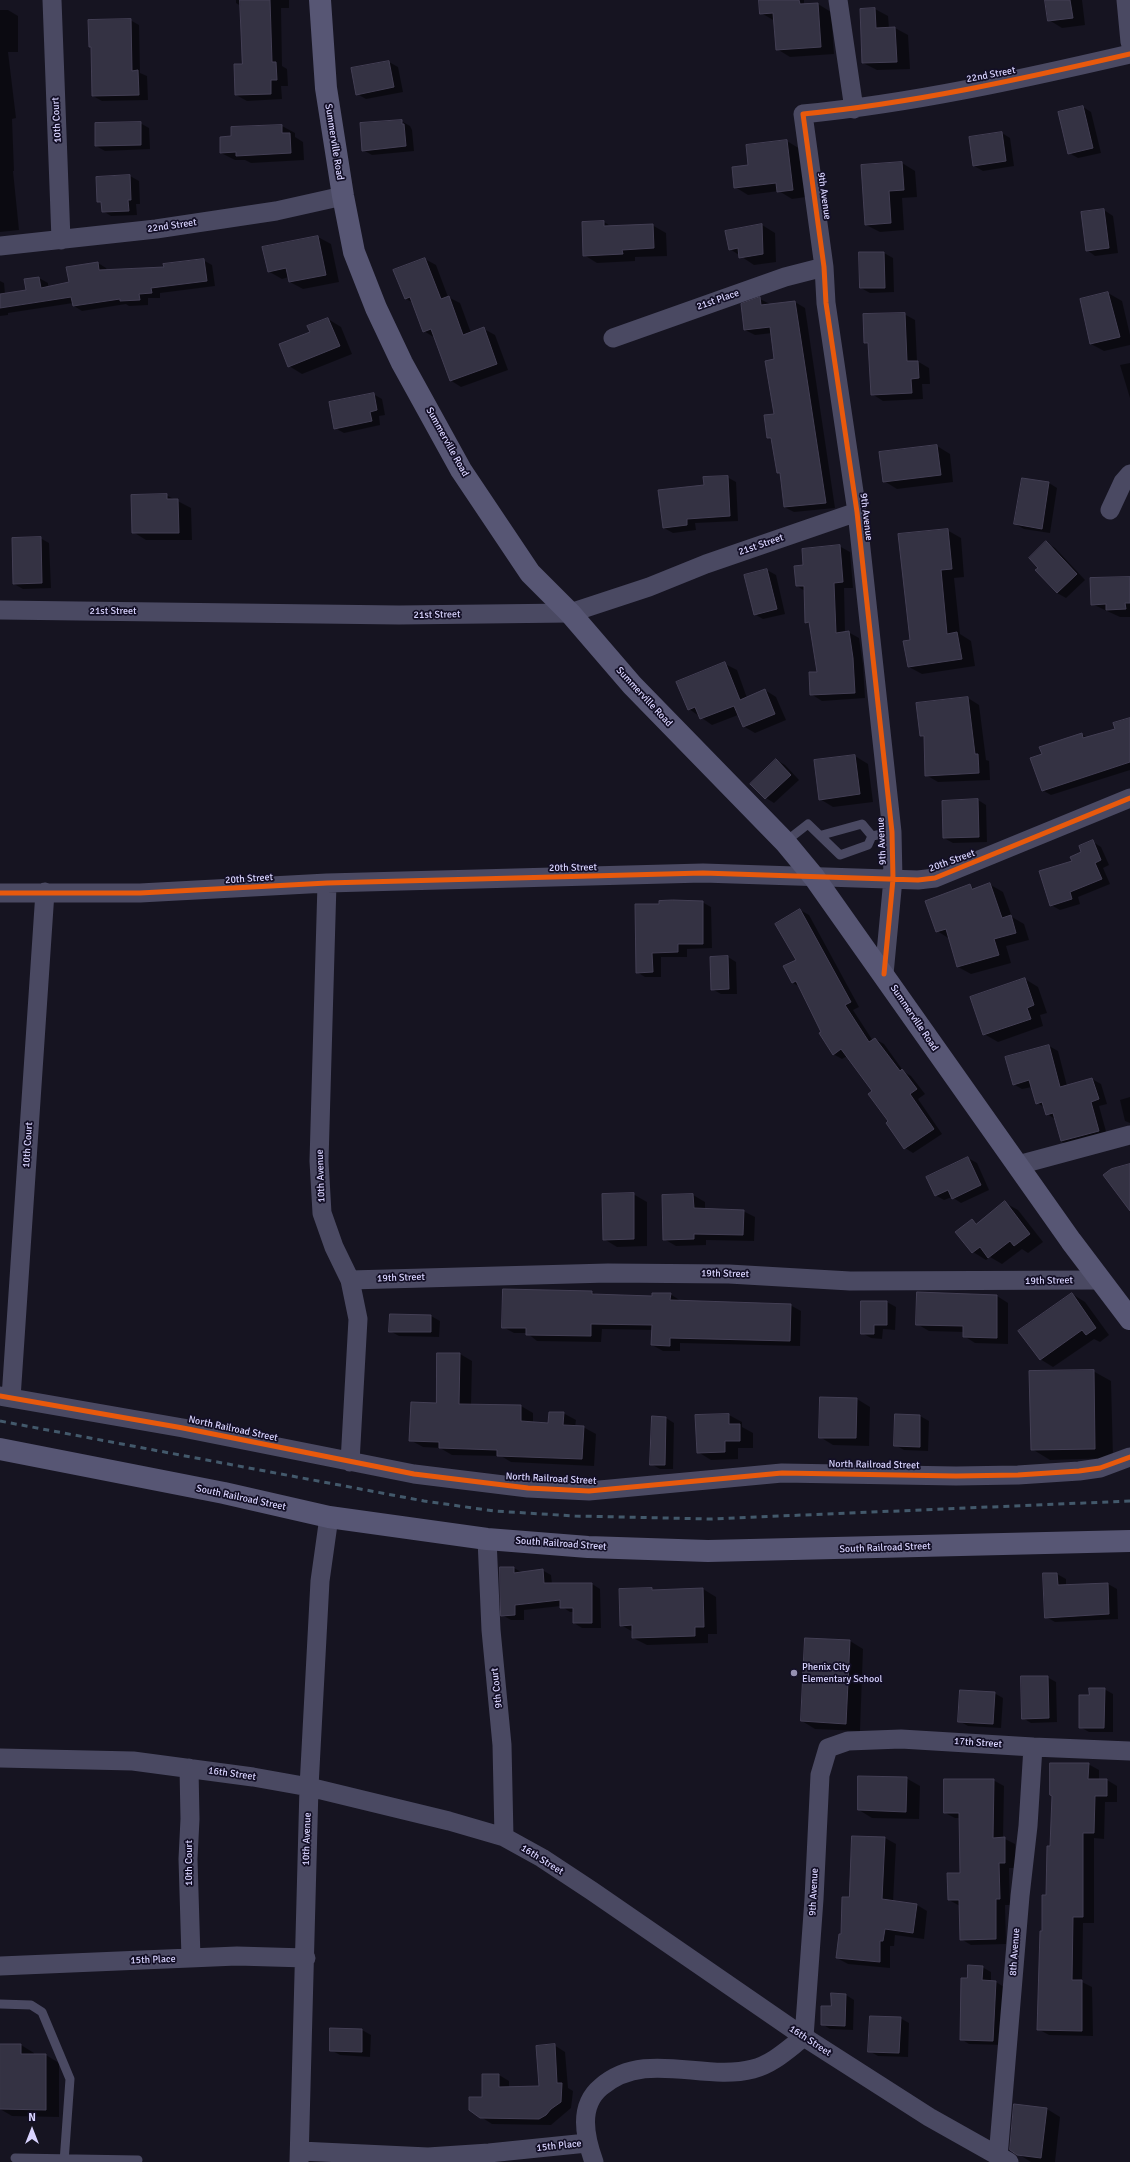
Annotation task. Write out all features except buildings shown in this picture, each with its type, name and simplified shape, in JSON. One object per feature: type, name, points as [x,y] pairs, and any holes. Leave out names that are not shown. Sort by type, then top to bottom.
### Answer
[{"type":"main road","name":"Summerville Road","points":[[320,0],[326,88],[342,196],[354,252],[376,308],[402,363],[461,470],[494,522],[530,572],[570,613],[632,685],[785,842],[814,877],[884,974],[929,1042],[1100,1280],[1130,1319]]},
{"type":"main road","name":"South Railroad Street","points":[[0,1449],[224,1493],[328,1517],[372,1525],[487,1539],[588,1547],[708,1551],[1130,1541]]},
{"type":"street","name":"10th Court","points":[[52,0],[61,240]]},
{"type":"street","points":[[838,0],[854,109]]},
{"type":"street","points":[[1126,0],[1130,42]]},
{"type":"street","name":"22nd Street","points":[[854,109],[987,86],[1130,54]]},
{"type":"street","name":"9th Avenue","points":[[854,109],[803,114],[824,267],[826,303],[856,512],[892,832],[893,880],[884,974]]},
{"type":"street","name":"22nd Street","points":[[0,246],[156,229],[268,212],[342,196]]},
{"type":"street","name":"21st Place","points":[[612,338],[785,277],[824,267]]},
{"type":"street","points":[[1110,510],[1123,482],[1130,474]]},
{"type":"street","name":"21st Street","points":[[0,610],[216,611],[399,615],[570,613],[649,587],[713,561],[856,512]]},
{"type":"street","name":"20th Street","points":[[0,893],[193,891],[327,883],[703,873],[918,880],[935,878],[1130,798]]},
{"type":"street","name":"10th Avenue","points":[[327,883],[319,1161],[322,1213],[334,1247],[350,1280],[358,1319],[350,1462]]},
{"type":"street","name":"10th Court","points":[[6,1397],[45,892]]},
{"type":"street","points":[[1018,1165],[1130,1135]]},
{"type":"street","name":"19th Street","points":[[350,1280],[608,1273],[729,1274],[850,1281],[1100,1280]]},
{"type":"street","name":"North Railroad Street","points":[[6,1397],[183,1428],[350,1462],[429,1476],[528,1488],[590,1491],[782,1473],[956,1476],[1018,1475],[1093,1469],[1130,1457]]},
{"type":"street","name":"10th Avenue","points":[[300,2157],[309,1787],[320,1581],[328,1517]]},
{"type":"street","name":"9th Court","points":[[487,1539],[491,1630],[502,1745],[504,1836]]},
{"type":"street","name":"17th Street","points":[[828,1748],[848,1741],[901,1738],[1033,1748],[1130,1751]]},
{"type":"street","name":"9th Avenue","points":[[804,2037],[814,1899],[820,1775],[828,1748]]},
{"type":"street","name":"8th Avenue","points":[[1003,2159],[1020,1896],[1028,1826],[1033,1748]]},
{"type":"street","name":"16th Street","points":[[0,1758],[125,1761],[189,1768],[309,1787],[504,1836],[592,1891],[804,2037],[929,2117],[1003,2159]]},
{"type":"street","name":"10th Court","points":[[189,1768],[190,1819],[188,1859],[191,1958]]},
{"type":"street","name":"15th Place","points":[[0,1966],[237,1956],[306,1958]]},
{"type":"street","name":"15th Place","points":[[300,2157],[428,2157],[587,2143],[584,2114],[593,2093],[611,2078],[631,2071],[658,2067],[732,2073],[754,2069],[773,2061],[804,2037]]},
{"type":"street","points":[[587,2143],[594,2162]]},
{"type":"lane","points":[[785,842],[808,824],[822,835],[840,855],[868,845],[872,836]]},
{"type":"lane","points":[[822,835],[862,824],[872,836]]},
{"type":"lane","points":[[872,836],[892,832]]},
{"type":"lane","points":[[0,2004],[31,2005],[42,2012],[70,2079],[64,2161]]},
{"type":"lane","points":[[15,2158],[64,2161],[138,2160]]},
{"type":"railway","points":[[0,1421],[424,1501],[494,1511],[575,1516],[710,1519],[1130,1501]]},
{"type":"cycle path","points":[[884,974],[893,879],[892,832],[857,512],[826,303],[824,267],[803,114],[886,104],[927,97],[1130,54]]},
{"type":"cycle path","points":[[0,893],[140,893],[327,883],[703,873],[918,880],[935,878],[1130,798]]},
{"type":"cycle path","points":[[0,1396],[183,1428],[414,1474],[528,1488],[589,1491],[782,1473],[956,1476],[1018,1475],[1079,1471],[1100,1468],[1130,1457]]},
{"type":"place","name":"Phenix City Elementary School","points":[[794,1673]]}]
